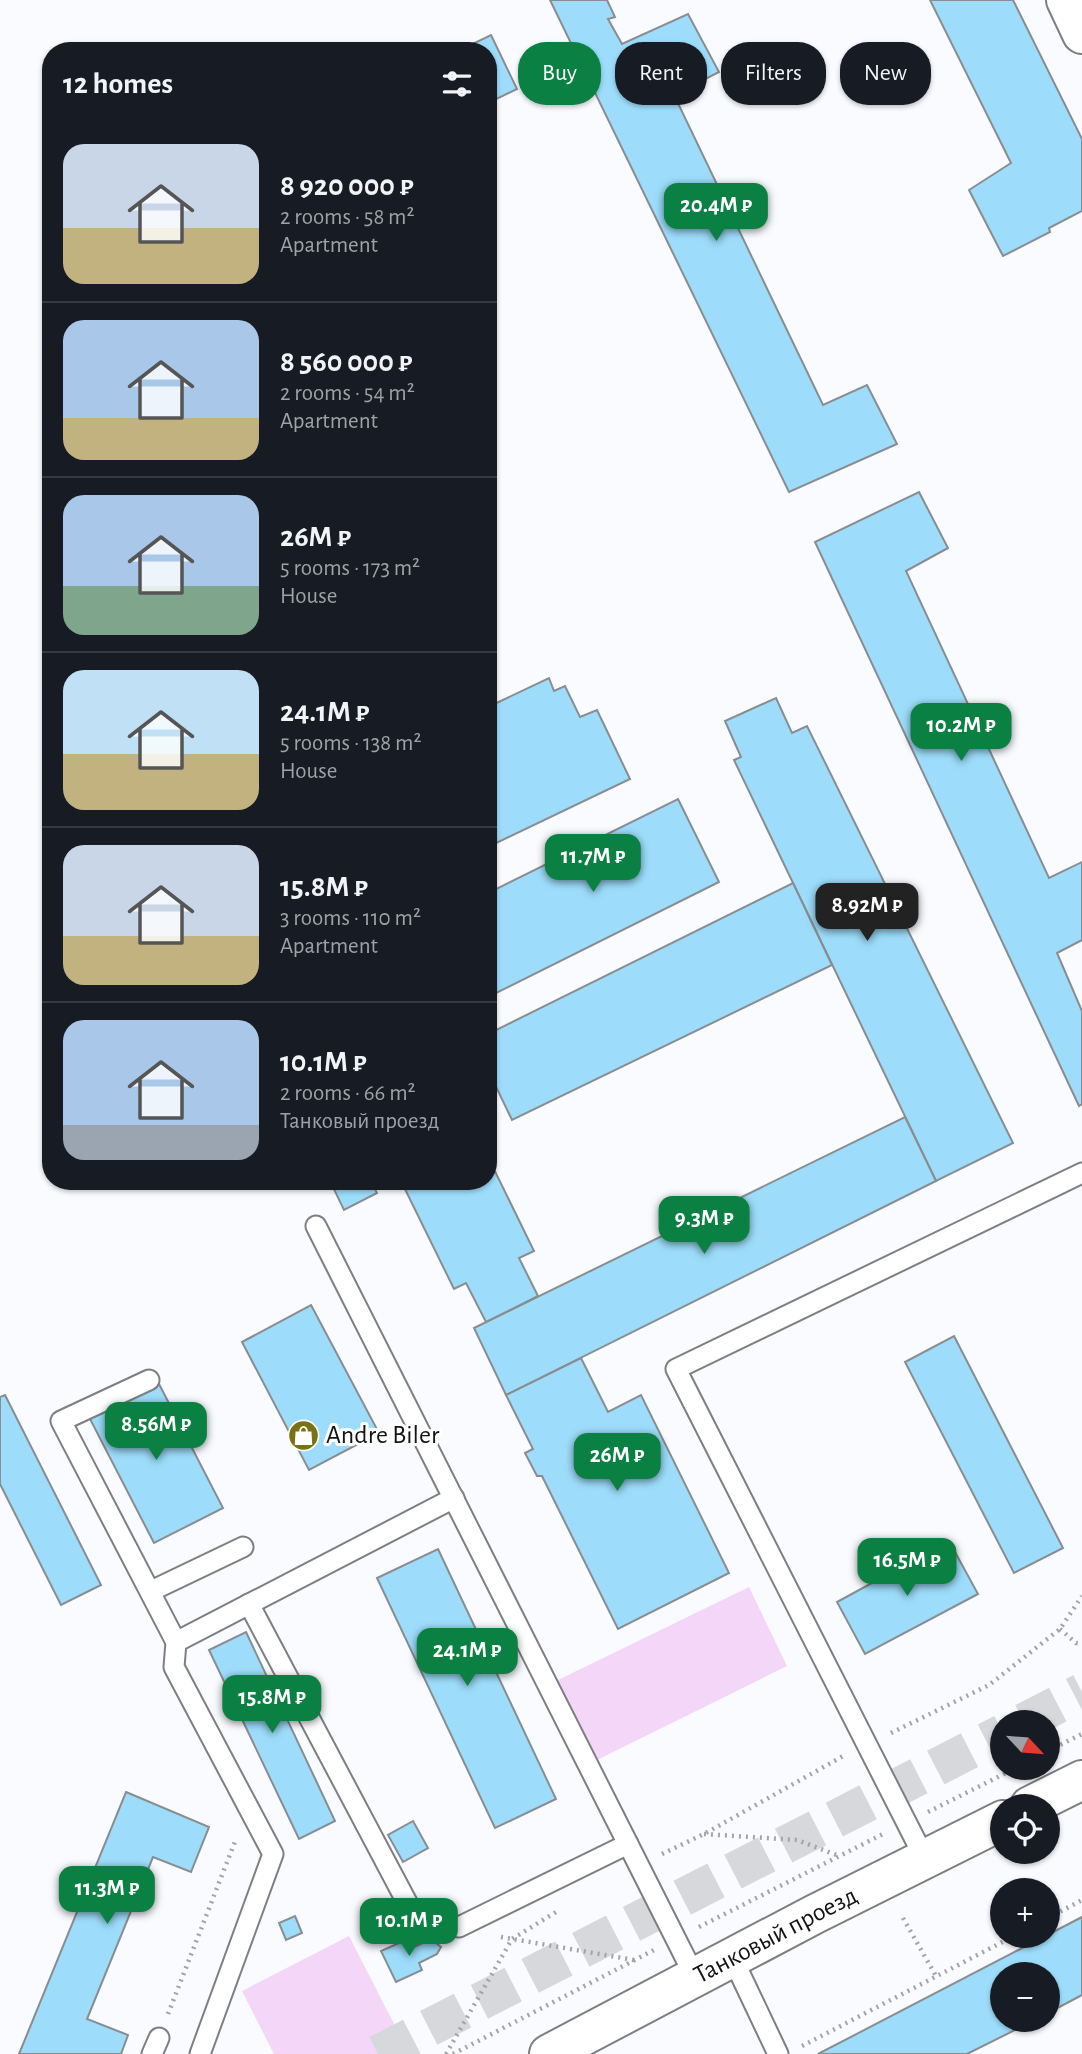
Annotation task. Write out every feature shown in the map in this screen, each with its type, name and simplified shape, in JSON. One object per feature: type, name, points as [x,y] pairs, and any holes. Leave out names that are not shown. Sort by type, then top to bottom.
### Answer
[{"type":"street","points":[[1066,0],[1082,34]]},
{"type":"street","points":[[1054,1794],[1082,1780]]},
{"type":"street","name":"Танковый проезд","points":[[549,2054],[591,2044],[695,1977],[990,1826]]},
{"type":"lane","points":[[925,1859],[676,1369],[1082,1173]]},
{"type":"lane","points":[[316,1226],[695,1977]]},
{"type":"lane","points":[[149,1380],[61,1421],[176,1642],[174,1667],[273,1854],[200,2054]]},
{"type":"lane","points":[[176,1642],[454,1498]]},
{"type":"lane","points":[[151,1591],[243,1547]]},
{"type":"lane","points":[[249,1604],[411,1910],[431,1920],[459,1927],[628,1844]]},
{"type":"lane","points":[[732,1958],[778,2054]]},
{"type":"path","points":[[637,1866],[704,1834],[831,1762],[989,1685],[1060,1629],[1082,1596]]},
{"type":"path","points":[[1060,1629],[1076,1643],[1082,1644]]},
{"type":"path","points":[[1060,1745],[1082,1734]]},
{"type":"path","points":[[453,2054],[992,1780]]},
{"type":"path","points":[[155,2046],[248,1808]]},
{"type":"path","points":[[704,1834],[797,1840],[840,1857]]},
{"type":"path","points":[[1060,1912],[1082,1900]]},
{"type":"path","points":[[446,2054],[512,1939],[566,1906]]},
{"type":"path","points":[[903,1918],[936,1976]]},
{"type":"path","points":[[459,1927],[634,1960]]},
{"type":"path","points":[[797,2048],[991,1948]]},
{"type":"shaded area","points":[[749,1587],[787,1666],[597,1760],[558,1680]]},
{"type":"shaded area","points":[[349,1936],[408,2051],[402,2054],[274,2054],[242,1991]]},
{"type":"building","points":[[550,0],[607,0],[615,17],[608,19],[621,42],[615,42],[615,105],[679,105],[823,405],[867,385],[897,444],[789,492],[601,105],[601,42],[570,42]]},
{"type":"building","points":[[930,0],[1013,0],[1082,139],[1082,211],[1049,228],[1050,232],[1003,256],[969,190],[1011,163]]},
{"type":"building","points":[[688,14],[703,42],[626,42]]},
{"type":"building","points":[[491,35],[494,42],[477,42]]},
{"type":"building","points":[[497,47],[517,89],[497,99]]},
{"type":"building","points":[[707,50],[719,72],[707,78]]},
{"type":"building","points":[[919,492],[948,548],[906,571],[1049,878],[1082,862],[1082,940],[1057,953],[1082,1011],[1082,1104],[1079,1106],[815,542]]},
{"type":"building","points":[[549,678],[554,691],[565,686],[580,717],[597,710],[630,779],[497,843],[497,703]]},
{"type":"building","points":[[776,698],[792,733],[807,726],[1013,1143],[936,1181],[734,760],[741,757],[725,721]]},
{"type":"building","points":[[678,799],[719,882],[497,993],[497,889]]},
{"type":"building","points":[[793,883],[832,965],[512,1120],[497,1089],[497,1030]]},
{"type":"building","points":[[905,1117],[936,1181],[506,1395],[474,1328]]},
{"type":"building","points":[[497,1175],[534,1251],[519,1258],[538,1296],[486,1322],[466,1283],[454,1289],[405,1190],[497,1190]]},
{"type":"building","points":[[334,1190],[376,1190],[377,1193],[344,1210]]},
{"type":"building","points":[[311,1305],[379,1433],[309,1470],[242,1342]]},
{"type":"building","points":[[954,1336],[1063,1548],[1014,1573],[905,1362]]},
{"type":"building","points":[[581,1358],[608,1412],[641,1395],[729,1573],[618,1629],[542,1476],[537,1476],[525,1453],[533,1449],[506,1395]]},
{"type":"building","points":[[158,1382],[223,1508],[154,1543],[89,1417]]},
{"type":"building","points":[[5,1395],[101,1585],[61,1605],[0,1484],[0,1397]]},
{"type":"building","points":[[949,1541],[978,1594],[865,1654],[837,1602]]},
{"type":"building","points":[[438,1549],[556,1799],[495,1828],[377,1578]]},
{"type":"building","points":[[246,1632],[335,1821],[299,1839],[209,1650]]},
{"type":"building","points":[[126,1792],[209,1827],[191,1872],[153,1857],[87,2019],[128,2035],[121,2054],[19,2054]]},
{"type":"building","points":[[413,1821],[428,1848],[403,1862],[388,1835]]},
{"type":"building","points":[[295,1916],[302,1933],[286,1940],[279,1923]]},
{"type":"building","points":[[1082,1917],[1082,1995],[1060,2007],[1060,1962],[995,1962],[1022,1948],[1060,1948],[1060,1928]]},
{"type":"building","points":[[408,1939],[412,1948],[431,1939],[441,1947],[437,1954],[419,1963],[422,1970],[396,1982],[381,1951]]},
{"type":"building","points":[[990,1965],[990,2032],[1011,2032],[967,2054],[818,2054]]},
{"type":"tunnel","points":[[1047,1710],[1082,1692]]},
{"type":"tunnel","points":[[378,2054],[990,1740]]},
{"type":"place","name":"Andre Biler","points":[[303,1435]]}]
